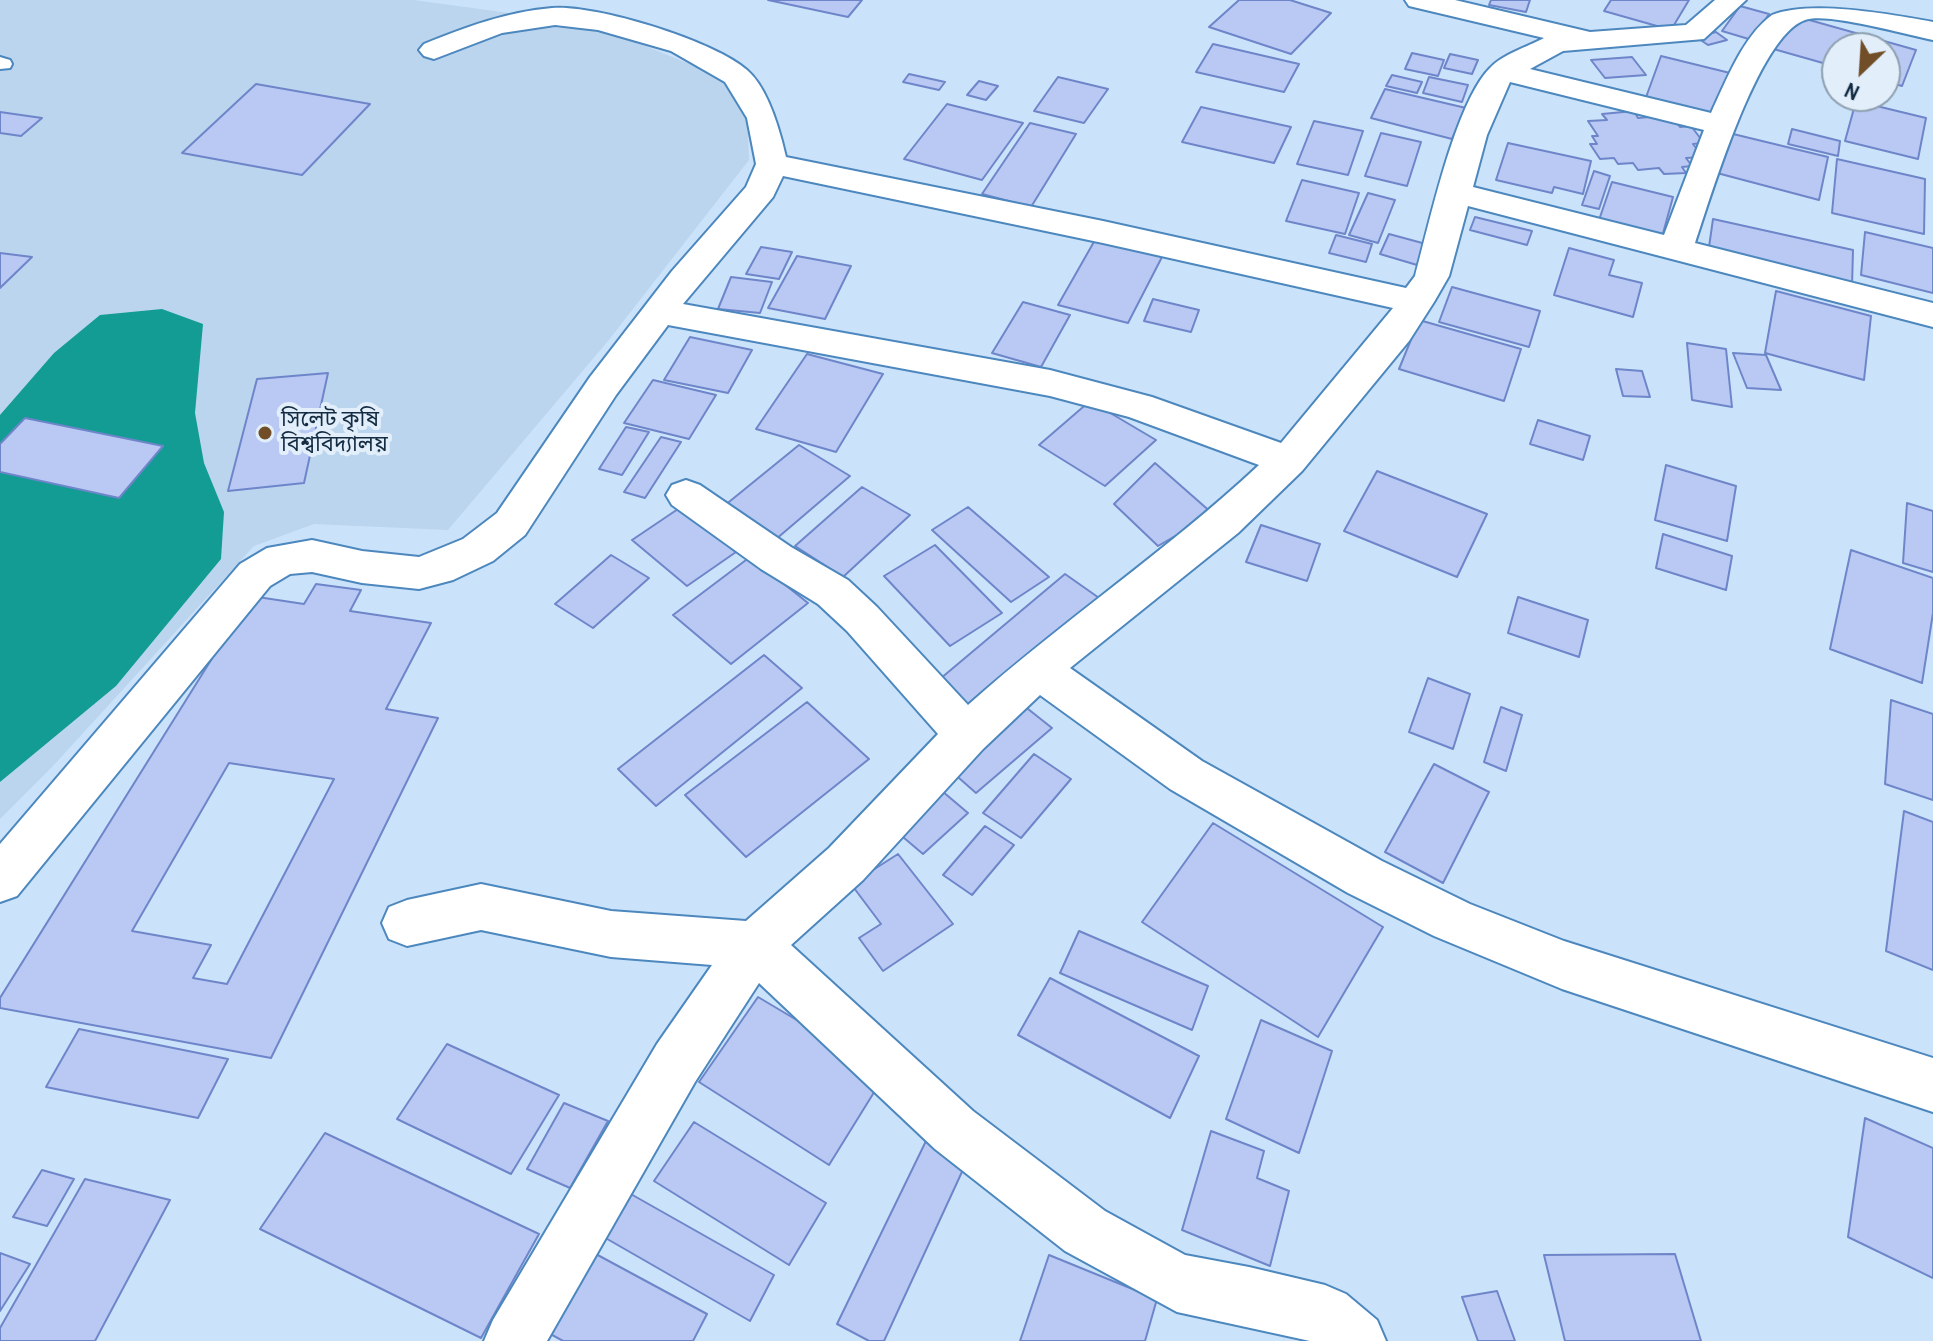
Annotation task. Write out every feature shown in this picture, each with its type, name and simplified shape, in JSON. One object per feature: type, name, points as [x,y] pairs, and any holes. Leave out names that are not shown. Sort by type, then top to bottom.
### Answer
[{"type":"street","points":[[1419,0],[1591,40]]},
{"type":"street","points":[[514,1341],[676,1063],[755,945],[846,864],[967,735],[1038,669],[1224,522],[1288,461],[1396,332],[1432,276],[1480,112],[1492,84],[1503,71],[1557,43],[1694,33],[1732,0]]},
{"type":"street","points":[[1676,249],[1737,87],[1775,24],[1800,10],[1933,31]]},
{"type":"street","points":[[0,880],[255,575],[282,559],[312,556],[362,567],[419,573],[438,569],[478,550],[511,524],[603,386],[761,190],[772,164],[762,118],[737,76],[681,45],[601,22],[555,16],[496,25],[434,50]]},
{"type":"street","points":[[1503,71],[1722,125]]},
{"type":"street","points":[[772,164],[1088,229],[1416,302]]},
{"type":"street","points":[[1457,193],[1933,315]]},
{"type":"street","points":[[660,312],[1050,383],[1139,406],[1288,461]]},
{"type":"street","points":[[686,495],[776,558],[833,592],[862,619],[967,735]]},
{"type":"street","points":[[1038,669],[1186,775],[1365,877],[1452,920],[1562,965],[1933,1085]]},
{"type":"street","points":[[407,923],[481,907],[611,934],[755,945],[954,1130],[1085,1231],[1177,1283],[1249,1296],[1325,1315],[1356,1341]]},
{"type":"shaded area","name":"সিলেট কৃষি বিশ্ববিদ্যালয়","points":[[0,0],[414,0],[509,13],[539,27],[584,29],[633,41],[727,79],[747,110],[749,160],[608,341],[448,530],[314,524],[254,546],[53,766],[0,819]]},
{"type":"shaded area","points":[[162,309],[203,324],[195,413],[204,463],[224,512],[221,559],[116,686],[0,782],[0,415],[54,353],[100,315]]},
{"type":"building","points":[[768,0],[862,0],[848,17]]},
{"type":"building","points":[[1239,0],[1290,0],[1331,13],[1291,54],[1209,27]]},
{"type":"building","points":[[1491,0],[1530,0],[1526,12],[1489,5]]},
{"type":"building","points":[[1611,0],[1689,0],[1671,30],[1604,11]]},
{"type":"building","points":[[1740,6],[1769,14],[1752,40],[1722,31]]},
{"type":"building","points":[[1788,14],[1852,32],[1821,32],[1821,62],[1770,48]]},
{"type":"building","points":[[1716,32],[1727,40],[1708,45],[1696,37]]},
{"type":"building","points":[[1213,44],[1299,64],[1284,92],[1196,72]]},
{"type":"building","points":[[1901,46],[1916,50],[1901,86]]},
{"type":"building","points":[[1412,53],[1444,60],[1438,76],[1405,69]]},
{"type":"building","points":[[1450,54],[1478,60],[1472,74],[1444,68]]},
{"type":"building","points":[[1661,56],[1730,73],[1717,117],[1645,100]]},
{"type":"building","points":[[1632,57],[1646,75],[1605,78],[1591,60]]},
{"type":"building","points":[[909,74],[945,82],[939,90],[903,82]]},
{"type":"building","points":[[1392,75],[1422,82],[1417,93],[1386,86]]},
{"type":"building","points":[[1058,77],[1108,89],[1084,123],[1034,111]]},
{"type":"building","points":[[1429,77],[1468,85],[1462,102],[1423,93]]},
{"type":"building","points":[[979,81],[998,86],[986,100],[967,95]]},
{"type":"building","points":[[256,84],[370,104],[302,175],[182,153]]},
{"type":"building","points":[[1385,89],[1466,108],[1452,139],[1371,118]]},
{"type":"building","points":[[947,104],[1023,123],[982,180],[904,159]]},
{"type":"building","points":[[1201,107],[1291,127],[1274,163],[1182,142]]},
{"type":"building","points":[[1634,111],[1638,118],[1671,115],[1680,127],[1691,126],[1704,143],[1693,144],[1703,157],[1686,158],[1692,166],[1682,167],[1686,173],[1664,174],[1659,168],[1638,170],[1633,163],[1618,164],[1614,158],[1600,159],[1590,144],[1597,144],[1592,136],[1598,136],[1588,121],[1607,120],[1602,114]]},
{"type":"building","points":[[0,112],[42,118],[21,136],[0,133]]},
{"type":"building","points":[[1853,112],[1901,112],[1926,118],[1918,159],[1845,141]]},
{"type":"building","points":[[1314,121],[1363,131],[1348,175],[1297,164]]},
{"type":"building","points":[[1030,123],[1076,134],[1031,207],[982,194]]},
{"type":"building","points":[[1792,129],[1840,141],[1838,156],[1788,144]]},
{"type":"building","points":[[1381,133],[1421,142],[1407,186],[1365,176]]},
{"type":"building","points":[[1729,133],[1828,157],[1819,200],[1717,173]]},
{"type":"building","points":[[1508,143],[1591,161],[1583,194],[1554,187],[1552,193],[1496,180]]},
{"type":"building","points":[[1837,159],[1925,179],[1924,234],[1832,213]]},
{"type":"building","points":[[1594,171],[1610,176],[1599,209],[1582,205]]},
{"type":"building","points":[[1302,180],[1359,193],[1345,234],[1286,221]]},
{"type":"building","points":[[1612,182],[1673,197],[1662,237],[1599,220]]},
{"type":"building","points":[[1368,193],[1395,200],[1378,243],[1349,235]]},
{"type":"building","points":[[1475,217],[1532,231],[1527,245],[1470,230]]},
{"type":"building","points":[[1713,219],[1853,250],[1852,287],[1708,254]]},
{"type":"building","points":[[1865,232],[1933,248],[1933,293],[1861,275]]},
{"type":"building","points":[[1389,234],[1426,244],[1417,265],[1380,254]]},
{"type":"building","points":[[1336,235],[1372,244],[1366,262],[1329,253]]},
{"type":"building","points":[[1095,240],[1162,257],[1128,323],[1058,305]]},
{"type":"building","points":[[761,247],[792,252],[779,279],[746,274]]},
{"type":"building","points":[[1569,248],[1614,260],[1609,275],[1642,283],[1633,317],[1554,295]]},
{"type":"building","points":[[0,253],[32,257],[0,288]]},
{"type":"building","points":[[797,256],[851,266],[825,319],[768,308]]},
{"type":"building","points":[[731,277],[772,282],[760,313],[718,309]]},
{"type":"building","points":[[1452,287],[1540,311],[1529,347],[1439,322]]},
{"type":"building","points":[[1776,291],[1871,316],[1864,380],[1765,353]]},
{"type":"building","points":[[1153,299],[1199,310],[1191,332],[1144,321]]},
{"type":"building","points":[[1023,302],[1070,315],[1041,367],[992,353]]},
{"type":"building","points":[[1419,320],[1521,349],[1504,401],[1399,369]]},
{"type":"building","points":[[690,337],[752,350],[728,393],[664,380]]},
{"type":"building","points":[[1687,343],[1726,349],[1732,407],[1692,400]]},
{"type":"building","points":[[1733,353],[1766,355],[1781,390],[1747,388]]},
{"type":"building","points":[[807,354],[883,374],[836,452],[756,429]]},
{"type":"building","points":[[1616,369],[1642,371],[1650,397],[1623,396]]},
{"type":"building","points":[[328,373],[304,483],[228,491],[257,379]]},
{"type":"building","points":[[653,380],[716,395],[689,439],[624,423]]},
{"type":"building","points":[[1090,401],[1156,440],[1105,486],[1039,445]]},
{"type":"building","points":[[25,418],[163,446],[119,498],[0,472],[0,444]]},
{"type":"building","points":[[1538,420],[1590,436],[1583,460],[1530,444]]},
{"type":"building","points":[[626,427],[649,432],[622,475],[599,469]]},
{"type":"building","points":[[661,437],[681,442],[645,498],[624,492]]},
{"type":"building","points":[[799,445],[850,476],[775,540],[724,506]]},
{"type":"building","points":[[1155,463],[1213,514],[1158,546],[1114,504]]},
{"type":"building","points":[[1666,465],[1736,486],[1727,541],[1655,520]]},
{"type":"building","points":[[1377,471],[1487,514],[1457,577],[1344,531]]},
{"type":"building","points":[[862,487],[910,515],[843,577],[795,546]]},
{"type":"building","points":[[1907,503],[1933,511],[1933,572],[1903,563]]},
{"type":"building","points":[[681,507],[736,552],[687,586],[632,540]]},
{"type":"building","points":[[968,507],[1049,577],[1011,602],[932,530]]},
{"type":"building","points":[[1261,525],[1320,544],[1307,581],[1246,562]]},
{"type":"building","points":[[1663,534],[1732,556],[1726,590],[1656,568]]},
{"type":"building","points":[[935,545],[1002,613],[950,646],[884,576]]},
{"type":"building","points":[[1851,550],[1933,578],[1933,613],[1922,683],[1830,649]]},
{"type":"building","points":[[611,555],[649,578],[593,628],[555,604]]},
{"type":"building","points":[[750,557],[808,603],[731,664],[673,615]]},
{"type":"building","points":[[1065,574],[1102,600],[970,713],[934,684]]},
{"type":"building","points":[[316,584],[361,590],[350,611],[431,623],[386,709],[438,718],[271,1058],[0,1008],[0,998],[251,596],[304,604]],"holes":[[[229,763],[334,779],[227,984],[193,978],[211,945],[132,931]]]},
{"type":"building","points":[[1518,597],[1588,620],[1579,657],[1508,633]]},
{"type":"building","points":[[764,655],[802,688],[656,806],[618,769]]},
{"type":"building","points":[[1428,678],[1470,694],[1453,749],[1409,732]]},
{"type":"building","points":[[1891,700],[1933,714],[1933,800],[1885,784]]},
{"type":"building","points":[[1018,701],[1052,728],[976,793],[942,763]]},
{"type":"building","points":[[807,702],[869,759],[746,857],[685,795]]},
{"type":"building","points":[[1501,707],[1522,715],[1506,771],[1484,762]]},
{"type":"building","points":[[1034,754],[1071,779],[1021,838],[983,813]]},
{"type":"building","points":[[1434,764],[1489,792],[1443,883],[1385,852]]},
{"type":"building","points":[[942,791],[968,813],[923,854],[897,832]]},
{"type":"building","points":[[1904,811],[1933,822],[1933,970],[1886,951]]},
{"type":"building","points":[[1213,823],[1383,927],[1318,1037],[1142,922]]},
{"type":"building","points":[[985,826],[1014,845],[972,895],[943,875]]},
{"type":"building","points":[[898,854],[953,924],[883,971],[859,938],[881,924],[851,884]]},
{"type":"building","points":[[1079,931],[1208,986],[1192,1030],[1060,973]]},
{"type":"building","points":[[1050,978],[1199,1056],[1170,1118],[1018,1035]]},
{"type":"building","points":[[758,997],[886,1073],[829,1165],[699,1082]]},
{"type":"building","points":[[1261,1020],[1332,1051],[1299,1153],[1226,1119]]},
{"type":"building","points":[[79,1029],[228,1059],[198,1118],[46,1087]]},
{"type":"building","points":[[447,1044],[559,1095],[511,1174],[397,1119]]},
{"type":"building","points":[[564,1103],[608,1121],[570,1188],[527,1169]]},
{"type":"building","points":[[1865,1118],[1933,1148],[1933,1278],[1848,1237]]},
{"type":"building","points":[[694,1122],[826,1203],[789,1265],[654,1181]]},
{"type":"building","points":[[1211,1131],[1264,1151],[1257,1178],[1289,1191],[1270,1266],[1182,1230]]},
{"type":"building","points":[[325,1133],[539,1234],[481,1338],[260,1229]]},
{"type":"building","points":[[926,1141],[967,1161],[884,1341],[869,1341],[837,1324]]},
{"type":"building","points":[[42,1170],[74,1179],[47,1226],[13,1217]]},
{"type":"building","points":[[85,1179],[170,1200],[95,1341],[0,1341],[0,1328]]},
{"type":"building","points":[[629,1193],[774,1275],[750,1321],[602,1236]]},
{"type":"building","points":[[581,1246],[707,1314],[693,1341],[563,1341],[534,1325]]},
{"type":"building","points":[[0,1253],[30,1264],[0,1311]]},
{"type":"building","points":[[1675,1254],[1701,1341],[1565,1341],[1544,1255]]},
{"type":"building","points":[[1049,1255],[1157,1299],[1145,1341],[1020,1341]]},
{"type":"building","points":[[1497,1291],[1515,1341],[1478,1341],[1462,1297]]},
{"type":"place","name":"সিলেট কৃষি বিশ্ববিদ্যালয়","points":[[265,433]]}]
